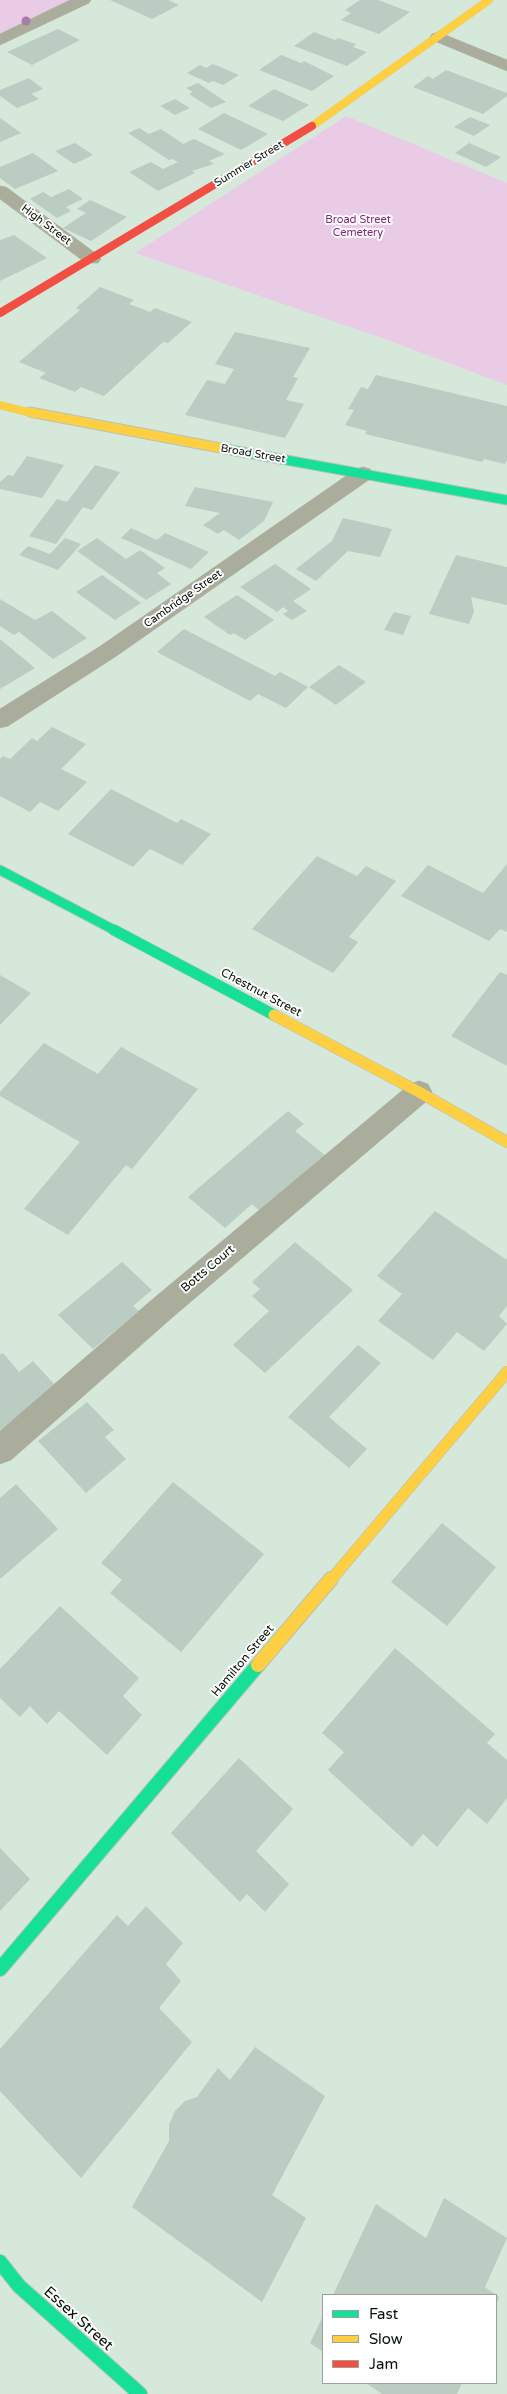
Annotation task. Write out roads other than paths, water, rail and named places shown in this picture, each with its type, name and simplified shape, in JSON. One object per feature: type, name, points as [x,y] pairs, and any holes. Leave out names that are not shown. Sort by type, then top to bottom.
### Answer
[{"type":"street","points":[[0,40],[83,0]]},
{"type":"street","name":"Summer Street","points":[[0,313],[306,130],[489,0]]},
{"type":"street","points":[[438,37],[507,66]]},
{"type":"street","name":"High Street","points":[[0,191],[92,259]]},
{"type":"street","name":"Broad Street","points":[[0,405],[62,420],[507,500]]},
{"type":"street","name":"Cambridge Street","points":[[0,720],[107,652],[363,474]]},
{"type":"street","name":"Chestnut Street","points":[[0,870],[419,1092],[507,1142]]},
{"type":"street","name":"Botts Court","points":[[0,1450],[164,1307],[419,1092]]},
{"type":"street","name":"Hamilton Street","points":[[0,1969],[507,1372]]},
{"type":"street","name":"Essex Street","points":[[0,2262],[19,2286],[140,2394]]},
{"type":"park label","name":"Broad Street Cemetery","points":[[358,226]]}]
